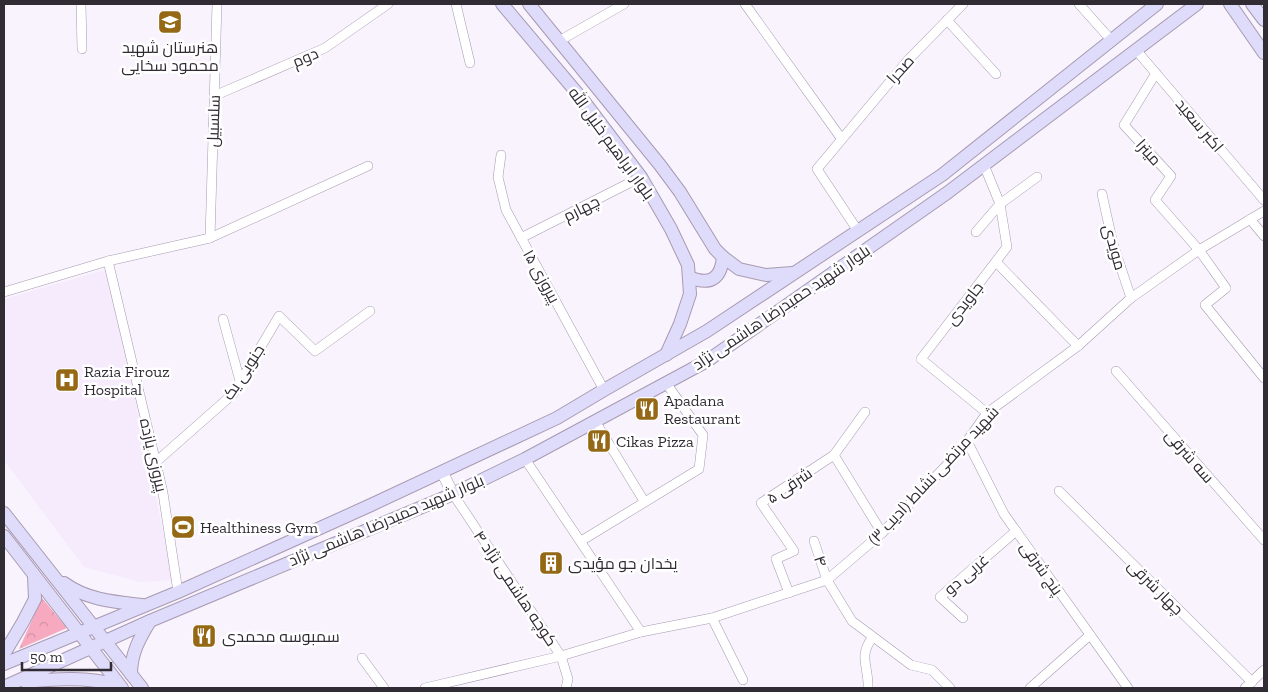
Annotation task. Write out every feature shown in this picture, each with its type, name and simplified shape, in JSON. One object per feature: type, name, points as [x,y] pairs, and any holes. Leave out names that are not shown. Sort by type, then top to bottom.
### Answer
[{"type":"main road","name":"بلوار ابراهیم خلیل الله","points":[[502,4],[583,100],[641,177],[671,229],[688,265],[690,294],[680,324],[666,354]]},
{"type":"main road","name":"بلوار ابراهیم خلیل الله","points":[[529,4],[603,92],[660,165],[680,192],[715,250],[739,269],[766,275],[795,273]]},
{"type":"main road","name":"بلوار شهید حمیدرضا هاشمی نژاد","points":[[4,664],[77,632],[178,592],[556,418],[707,331],[942,175],[1157,4]]},
{"type":"main road","name":"بلوار شهید حمیدرضا هاشمی نژاد","points":[[8,685],[150,621],[453,494],[525,459],[707,362],[984,165],[1197,4]]},
{"type":"main road","points":[[1230,4],[1264,53]]},
{"type":"main road","points":[[1252,4],[1264,20]]},
{"type":"main road","points":[[689,277],[701,282],[713,279],[722,270],[723,257]]},
{"type":"main road","points":[[4,513],[47,570],[94,625],[142,688]]},
{"type":"main road","points":[[4,536],[121,687]]},
{"type":"main road","points":[[47,570],[77,593],[111,602],[145,606]]},
{"type":"main road","points":[[5,650],[34,599],[34,576]]},
{"type":"main road","points":[[131,674],[136,644],[150,621]]},
{"type":"main road","points":[[8,685],[71,678],[89,679],[121,687]]},
{"type":"street","points":[[81,4],[82,49]]},
{"type":"street","name":"سلسبیل","points":[[210,238],[217,4]]},
{"type":"street","name":"دوم","points":[[214,96],[325,48],[388,4]]},
{"type":"street","points":[[456,4],[470,63]]},
{"type":"street","points":[[559,41],[624,4]]},
{"type":"street","points":[[746,4],[841,138]]},
{"type":"street","name":"صحرا","points":[[858,231],[816,169],[909,59],[963,4]]},
{"type":"street","points":[[1079,4],[1112,41]]},
{"type":"street","points":[[947,20],[996,74]]},
{"type":"street","name":"اکبر سعید","points":[[1136,50],[1264,200]]},
{"type":"street","name":"میترا","points":[[1156,73],[1124,125],[1171,176],[1155,200],[1199,250]]},
{"type":"street","name":"پیروزی ۱۵","points":[[501,155],[498,177],[506,210],[604,390]]},
{"type":"street","name":"جاویدی","points":[[984,165],[1000,204],[1007,247],[921,359],[987,413]]},
{"type":"street","points":[[4,292],[108,261],[210,238],[368,166]]},
{"type":"street","name":"چهارم","points":[[521,238],[641,177]]},
{"type":"street","points":[[976,232],[1000,204],[1037,177]]},
{"type":"street","name":"مویدی","points":[[1102,194],[1113,244],[1131,298]]},
{"type":"street","name":"شهید مرتضی نشاط (ادیب ۳)","points":[[425,688],[562,656],[641,632],[712,618],[827,580],[882,533],[967,441],[987,413],[1078,346],[1131,298],[1199,250],[1264,211]]},
{"type":"street","points":[[1250,219],[1264,236]]},
{"type":"street","points":[[1199,250],[1226,288],[1205,306],[1264,378]]},
{"type":"street","name":"پیروزی یازده","points":[[108,261],[157,461],[178,592]]},
{"type":"street","points":[[996,262],[1078,346]]},
{"type":"street","name":"جنوبی یک","points":[[157,461],[233,394],[279,316],[313,351],[318,350],[370,311]]},
{"type":"street","points":[[223,319],[240,381]]},
{"type":"street","name":"سه شرقی","points":[[1116,371],[1264,540]]},
{"type":"street","points":[[580,541],[699,469],[703,435],[666,383]]},
{"type":"street","points":[[865,412],[834,454],[882,533]]},
{"type":"street","points":[[596,421],[644,501]]},
{"type":"street","name":"پنج شرقی","points":[[967,441],[1004,514],[1128,688]]},
{"type":"street","name":"۵ شرقی","points":[[789,593],[776,559],[794,551],[761,503],[834,454]]},
{"type":"street","points":[[525,459],[641,632]]},
{"type":"street","points":[[442,472],[453,494]]},
{"type":"street","name":"چهار شرقی","points":[[1060,491],[1248,685]]},
{"type":"street","name":"کوچه هاشمی نژاد ۴","points":[[453,494],[562,656],[568,679],[566,688]]},
{"type":"street","name":"غربی دو","points":[[963,618],[940,597],[1016,530]]},
{"type":"street","name":"۴","points":[[814,541],[827,580],[852,621],[872,638],[911,665],[932,670],[950,688]]},
{"type":"street","points":[[712,618],[743,680]]},
{"type":"street","points":[[1030,688],[1090,635]]},
{"type":"street","points":[[868,688],[864,663],[865,648],[872,638]]},
{"type":"street","points":[[362,658],[384,688]]},
{"type":"street","points":[[1248,685],[1264,670]]},
{"type":"shaded area","name":"Razia Firouz Hospital","points":[[108,269],[173,580],[140,582],[84,567],[4,460],[4,299]]},
{"type":"green space","points":[[42,598],[67,628],[19,649]]},
{"type":"place","name":"هنرستان شهید محمود سخایی","points":[[170,22]]},
{"type":"place","name":"Razia Firouz Hospital","points":[[67,380]]},
{"type":"place","name":"Apadana Restaurant","points":[[647,409]]},
{"type":"place","name":"Cikas Pizza","points":[[599,441]]},
{"type":"place","name":"Healthiness Gym","points":[[183,527]]},
{"type":"place","name":"یخدان جو مؤیدی","points":[[551,563]]},
{"type":"place","name":"سمبوسه محمدی","points":[[204,636]]}]
